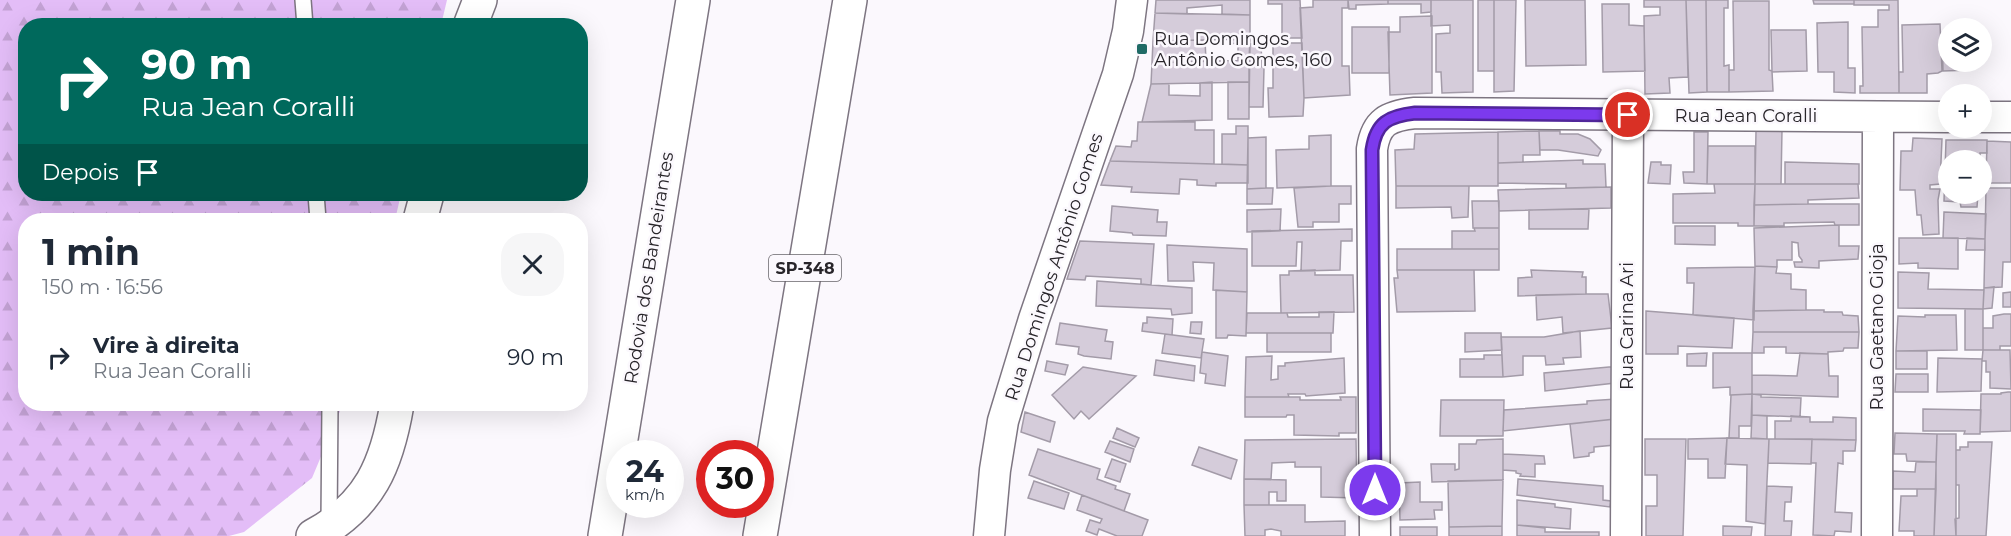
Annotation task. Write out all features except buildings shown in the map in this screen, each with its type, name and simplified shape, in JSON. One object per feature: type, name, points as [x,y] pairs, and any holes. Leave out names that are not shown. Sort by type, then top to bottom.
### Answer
[{"type":"main road","points":[[473,18],[480,0]]},
{"type":"main road","name":"Rodovia dos Bandeirantes","points":[[605,536],[693,0]]},
{"type":"main road","name":"SP-348","points":[[760,536],[850,0]]},
{"type":"main road","points":[[321,532],[364,498],[382,464],[391,437],[396,411]]},
{"type":"street","name":"Rua Domingos Antônio Gomes","points":[[988,536],[1003,421],[1034,319],[1118,74],[1128,31],[1132,0]]},
{"type":"street","name":"Rua Jean Coralli","points":[[1375,536],[1372,150],[1378,127],[1385,121],[1394,116],[1415,113],[1938,117]]},
{"type":"street","name":"Rua Carina Ari","points":[[1626,536],[1628,115]]},
{"type":"street","name":"Rua Gaetano Gioja","points":[[1877,536],[1878,117]]},
{"type":"street","points":[[1992,117],[2011,117]]},
{"type":"lane","points":[[303,0],[304,18]]},
{"type":"lane","points":[[321,532],[330,411]]},
{"type":"green space","points":[[0,0],[447,0],[443,18],[18,18],[18,201],[399,201],[397,213],[18,213],[18,411],[340,411],[312,478],[244,532],[229,536],[0,536]]},
{"type":"place","name":"Rua Domingos Antônio Gomes, 160","points":[[1142,49]]},
{"type":"route","points":[[1375,490],[1372,150],[1378,127],[1394,116],[1415,113],[1628,115]]}]
